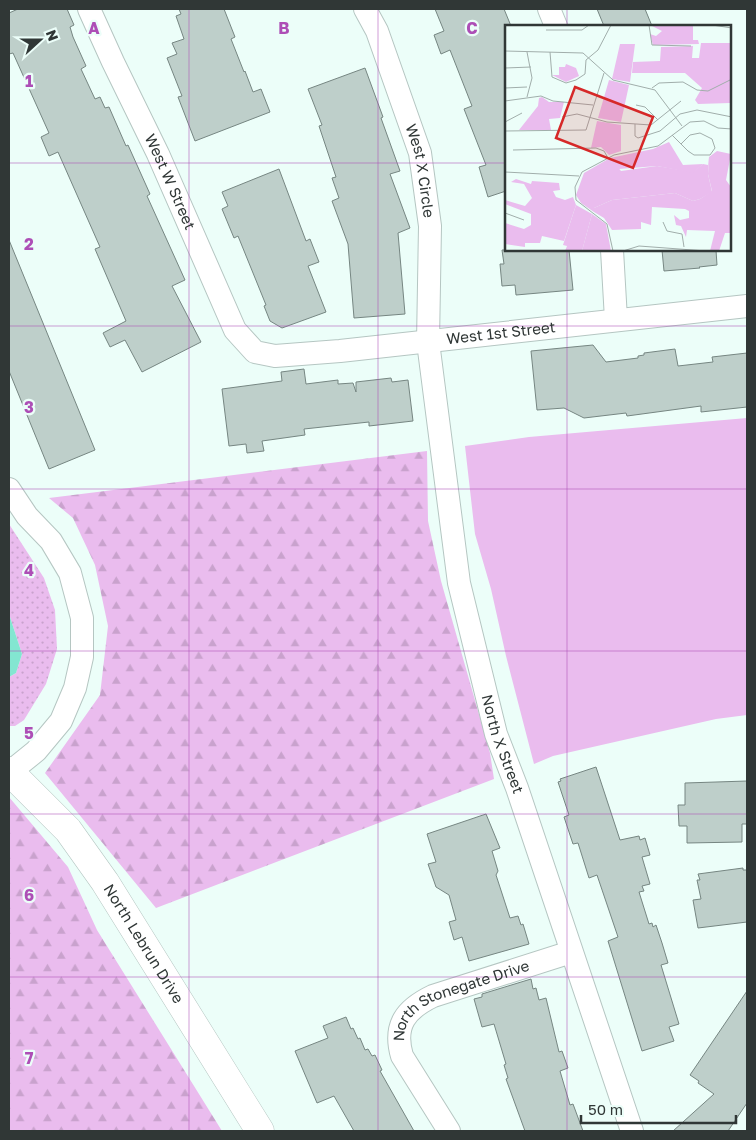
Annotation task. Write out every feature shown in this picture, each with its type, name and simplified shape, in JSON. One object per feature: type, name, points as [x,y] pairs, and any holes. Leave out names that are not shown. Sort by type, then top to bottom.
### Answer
[{"type":"street","name":"West W Street","points":[[90,9],[113,62],[158,154],[234,330],[255,352]]},
{"type":"street","name":"West X Circle","points":[[365,9],[377,31],[420,153],[430,226],[428,342]]},
{"type":"street","points":[[549,9],[556,25]]},
{"type":"street","points":[[612,251],[616,319]]},
{"type":"street","name":"West 1st Street","points":[[255,352],[275,356],[428,342],[616,319],[747,306]]},
{"type":"street","name":"North X Street","points":[[428,342],[459,582],[496,734],[517,788],[632,1131]]},
{"type":"street","points":[[9,488],[27,516],[51,541],[70,573],[82,618],[82,657],[75,688],[60,721],[36,751],[10,772]]},
{"type":"street","name":"North Lebrun Drive","points":[[10,772],[68,830],[105,882],[260,1131]]},
{"type":"street","name":"North Stonegate Drive","points":[[449,1131],[402,1056],[399,1032],[403,1020],[410,1010],[434,996],[571,952]]},
{"type":"green space","points":[[747,418],[747,715],[716,719],[553,756],[534,764],[491,589],[475,534],[465,446],[529,437]]},
{"type":"green space","points":[[427,451],[428,521],[441,581],[490,753],[494,779],[156,908],[45,773],[100,695],[108,626],[95,565],[73,518],[49,498]]},
{"type":"green space","points":[[9,524],[44,578],[55,610],[57,649],[46,684],[24,720],[15,726],[9,726],[9,677],[16,673],[22,654],[9,614]]},
{"type":"green space","points":[[9,797],[68,867],[97,930],[222,1131],[9,1131]]},
{"type":"shaded area","points":[[9,614],[22,654],[16,673],[9,677]]},
{"type":"building","points":[[18,9],[67,9],[74,25],[70,27],[73,37],[86,66],[81,69],[95,99],[100,97],[105,108],[109,107],[126,146],[128,145],[150,194],[147,196],[185,280],[172,286],[201,342],[142,372],[125,340],[110,347],[103,333],[126,321],[95,249],[100,247],[58,152],[49,156],[41,137],[49,133],[13,53],[9,54],[9,13]]},
{"type":"building","points":[[179,9],[224,9],[235,37],[231,39],[244,72],[253,92],[261,89],[270,112],[195,141],[178,97],[182,96],[167,58],[177,54],[172,43],[184,39],[176,16],[181,14]]},
{"type":"building","points":[[435,9],[504,9],[511,25],[505,25],[505,191],[488,197],[479,167],[486,165],[464,109],[472,106],[450,50],[441,54],[434,35],[444,31]]},
{"type":"building","points":[[597,9],[645,9],[652,25],[604,25]]},
{"type":"building","points":[[365,68],[400,171],[390,174],[410,228],[398,233],[405,314],[354,318],[348,244],[332,201],[339,198],[332,178],[336,177],[319,126],[322,125],[308,89]]},
{"type":"building","points":[[279,169],[306,241],[310,239],[319,262],[308,266],[326,312],[282,328],[270,321],[264,306],[266,305],[238,236],[234,238],[222,209],[228,206],[222,192]]},
{"type":"building","points":[[9,240],[95,450],[49,469],[9,371]]},
{"type":"building","points":[[502,250],[569,251],[573,290],[516,295],[515,285],[502,286],[500,264],[504,264]]},
{"type":"building","points":[[662,251],[716,251],[717,265],[664,271]]},
{"type":"building","points":[[593,345],[606,362],[638,358],[638,356],[644,355],[644,353],[675,349],[678,366],[713,362],[712,357],[747,353],[747,407],[701,412],[701,406],[627,416],[626,413],[584,418],[564,408],[537,410],[531,351]]},
{"type":"building","points":[[304,369],[306,384],[338,380],[338,384],[353,383],[356,392],[356,382],[391,378],[392,382],[408,380],[413,421],[369,426],[369,422],[304,429],[305,435],[262,441],[264,451],[247,453],[246,444],[229,446],[222,389],[282,381],[281,372]]},
{"type":"building","points":[[596,767],[620,840],[639,836],[640,840],[645,838],[650,855],[642,857],[650,884],[642,886],[644,891],[639,892],[649,924],[652,923],[653,927],[656,925],[662,943],[668,963],[661,965],[679,1024],[669,1027],[674,1041],[642,1051],[608,941],[618,937],[597,875],[589,878],[578,843],[573,844],[564,817],[569,815],[558,782],[561,781],[560,779]]},
{"type":"building","points":[[747,781],[747,824],[742,824],[742,842],[687,843],[687,826],[679,826],[678,805],[685,805],[685,783]]},
{"type":"building","points":[[486,814],[500,848],[492,851],[498,871],[496,875],[510,918],[518,916],[521,925],[523,924],[529,944],[469,961],[462,937],[454,940],[449,922],[456,920],[449,895],[436,887],[428,864],[436,862],[427,834]]},
{"type":"building","points":[[743,868],[743,870],[747,870],[747,922],[698,928],[693,900],[701,899],[697,880],[700,880],[698,874]]},
{"type":"building","points":[[531,979],[533,989],[536,988],[539,1000],[546,998],[559,1052],[562,1051],[568,1068],[560,1071],[570,1105],[573,1104],[583,1131],[525,1131],[506,1079],[508,1078],[504,1065],[506,1064],[494,1024],[482,1027],[474,999],[482,997],[482,994]]},
{"type":"building","points":[[747,991],[747,1103],[728,1131],[673,1131],[714,1094],[690,1075]]},
{"type":"building","points":[[346,1017],[351,1029],[353,1028],[358,1039],[360,1038],[365,1050],[368,1049],[372,1056],[375,1055],[382,1070],[380,1071],[414,1131],[354,1131],[334,1096],[317,1103],[295,1051],[328,1038],[323,1026]]}]
